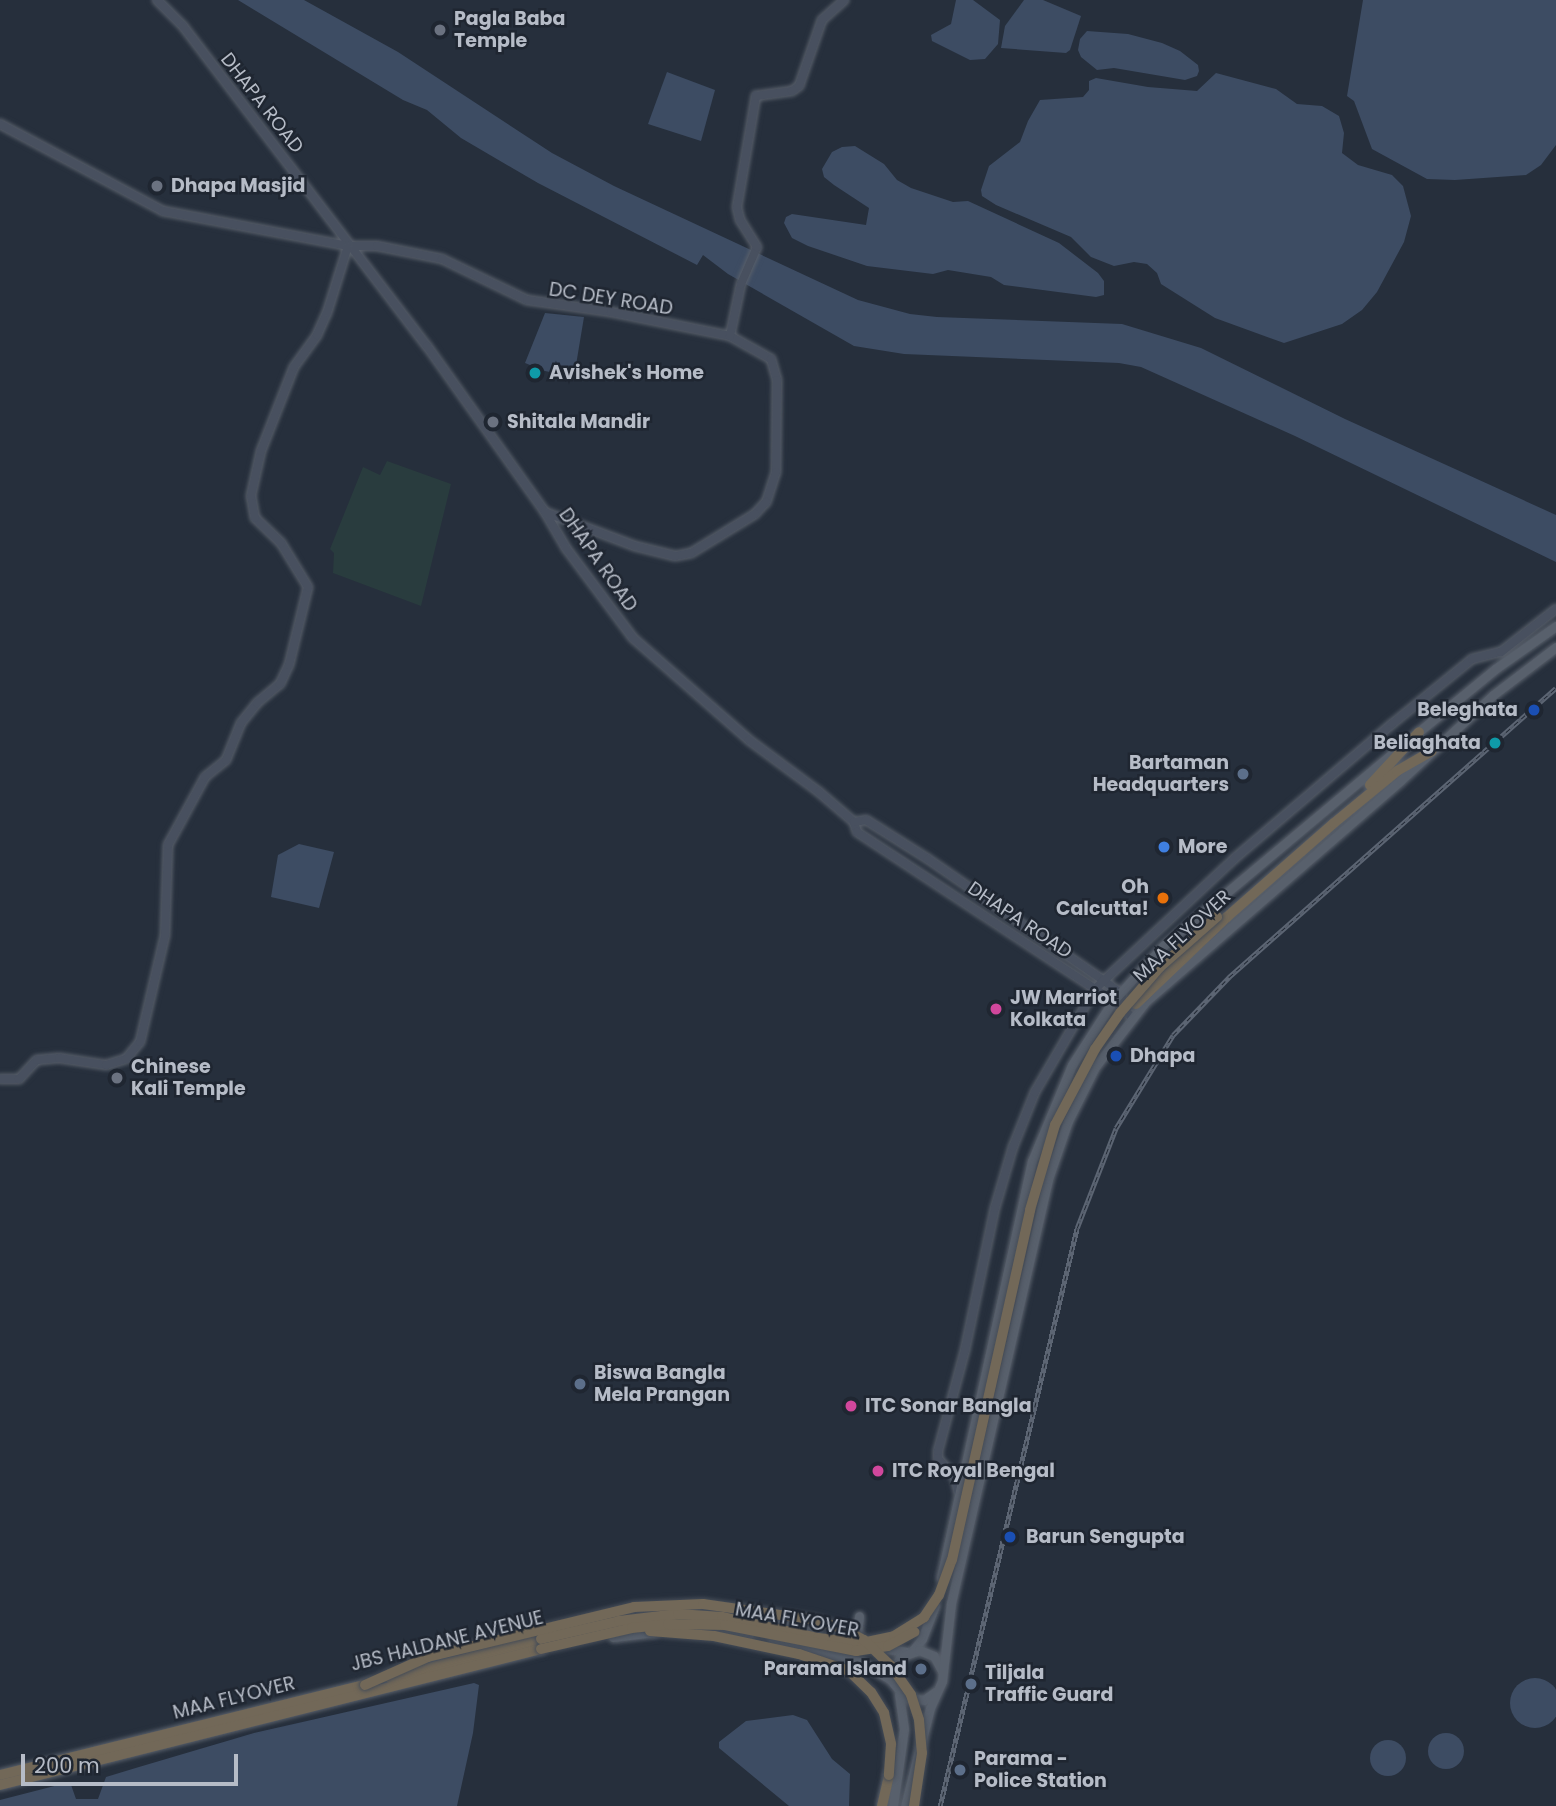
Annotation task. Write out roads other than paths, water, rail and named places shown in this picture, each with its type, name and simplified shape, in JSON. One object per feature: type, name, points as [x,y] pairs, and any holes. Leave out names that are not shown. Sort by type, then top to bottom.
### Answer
[{"type":"highway","name":"MAA FLYOVER","points":[[0,1787],[604,1634],[651,1625],[707,1624],[856,1651],[888,1646],[925,1624],[945,1597],[954,1577],[1044,1177],[1071,1103],[1101,1050],[1136,1004],[1222,917],[1377,778],[1419,733]]},
{"type":"highway","name":"MAA FLYOVER","points":[[0,1774],[639,1618],[700,1614],[754,1622],[835,1641],[862,1643],[894,1636],[916,1624],[939,1595],[952,1560],[1027,1224],[1055,1125],[1095,1049],[1119,1013],[1160,967],[1396,771],[1432,751]]},
{"type":"highway","points":[[365,1685],[428,1657],[634,1607],[703,1604],[815,1620],[842,1628],[863,1640],[891,1666],[907,1688],[919,1720],[922,1743],[914,1806]]},
{"type":"highway","points":[[604,1634],[658,1632],[714,1636],[809,1656],[849,1671],[871,1692],[886,1720],[890,1762],[882,1806]]},
{"type":"main road","points":[[893,1806],[904,1729],[897,1689],[892,1678],[895,1663],[922,1639],[936,1603],[1032,1161],[1060,1087],[1113,1001],[1163,946],[1330,803],[1495,669],[1556,626]]},
{"type":"main road","points":[[905,1806],[930,1708],[939,1689],[951,1603],[1048,1179],[1068,1121],[1083,1090],[1132,1017],[1493,695],[1556,647]]},
{"type":"main road","name":"JBS HALDANE AVENUE","points":[[0,1774],[493,1646],[605,1619],[662,1611],[716,1611],[856,1643],[910,1651]]},
{"type":"main road","points":[[856,1643],[859,1616]]},
{"type":"main road","name":"JBS HALDANE AVENUE","points":[[0,1787],[517,1658],[590,1641],[650,1632],[718,1630],[785,1642],[863,1663],[883,1673],[897,1689]]},
{"type":"main road","points":[[910,1651],[934,1656],[942,1672]]},
{"type":"main road","points":[[897,1689],[915,1700],[932,1696],[939,1689]]},
{"type":"street","name":"DHAPA ROAD","points":[[156,0],[183,26],[285,156],[348,246],[427,346],[545,512],[566,548],[633,638],[749,740],[819,792],[854,822],[857,832],[1113,1001],[1132,1017]]},
{"type":"street","points":[[730,336],[741,284],[757,247],[740,219],[737,207],[756,96],[792,90],[800,86],[822,20],[844,0]]},
{"type":"street","name":"DC DEY ROAD","points":[[0,124],[163,211],[348,246],[377,246],[442,259],[527,300],[545,305],[611,312],[730,336],[771,359],[778,380],[776,472],[766,502],[755,514],[691,553],[675,556],[635,546],[545,512]]},
{"type":"street","points":[[0,1079],[19,1079],[37,1060],[59,1058],[106,1065],[127,1059],[140,1042],[165,935],[168,845],[205,777],[226,760],[241,723],[257,703],[280,684],[289,666],[308,587],[281,543],[255,517],[251,496],[261,451],[294,368],[317,335],[348,246]]},
{"type":"street","points":[[959,1494],[955,1477],[938,1459],[939,1451],[965,1350],[995,1208],[1013,1147],[1035,1092],[1095,989],[1236,858],[1401,717],[1472,659],[1501,652],[1556,609]]},
{"type":"street","points":[[854,822],[866,820],[928,859],[1104,980],[1120,993],[1132,1017]]},
{"type":"water","points":[[238,0],[304,0],[398,52],[552,153],[614,186],[858,300],[910,314],[937,317],[1122,324],[1201,348],[1345,419],[1556,515],[1556,562],[1295,436],[1141,367],[1119,363],[904,354],[854,346],[728,274],[703,255],[697,265],[538,183],[461,138],[427,110],[403,100]]},
{"type":"water","points":[[956,0],[973,0],[1000,20],[998,44],[985,59],[970,60],[932,41],[931,35],[951,24]]},
{"type":"water","points":[[1024,0],[1043,0],[1081,16],[1070,50],[1066,53],[1001,48],[1005,26]]},
{"type":"water","points":[[1363,0],[1556,0],[1556,145],[1541,165],[1526,175],[1455,180],[1427,179],[1372,149],[1354,101],[1347,96]]},
{"type":"water","points":[[1087,31],[1128,34],[1162,43],[1180,51],[1198,65],[1199,71],[1197,76],[1185,80],[1114,68],[1097,70],[1081,57],[1078,50],[1080,39]]},
{"type":"water","points":[[667,72],[715,90],[701,141],[648,124]]},
{"type":"water","points":[[1216,73],[1276,89],[1297,104],[1322,106],[1339,116],[1344,133],[1342,153],[1358,165],[1392,175],[1403,186],[1411,216],[1404,242],[1377,292],[1362,310],[1342,324],[1284,343],[1215,318],[1161,284],[1157,273],[1147,264],[1134,262],[1114,266],[1091,257],[1071,237],[996,205],[982,196],[981,190],[989,166],[1020,142],[1040,100],[1083,97],[1089,90],[1089,81],[1096,78],[1148,87],[1197,91]]},
{"type":"water","points":[[855,146],[884,164],[897,180],[911,188],[953,202],[968,201],[1059,243],[1098,273],[1104,281],[1104,295],[1096,297],[1004,285],[991,277],[948,270],[933,274],[867,266],[792,238],[784,223],[786,217],[792,214],[866,225],[869,208],[824,177],[822,169],[832,152],[842,147]]},
{"type":"water","points":[[545,313],[584,317],[574,377],[545,371],[525,363]]},
{"type":"water","points":[[299,844],[334,852],[319,908],[271,897],[278,855]]},
{"type":"water","points":[[1535,1678],[1552,1686],[1560,1703],[1552,1720],[1535,1728],[1518,1720],[1510,1703],[1518,1686]]},
{"type":"water","points":[[474,1683],[479,1685],[473,1733],[457,1806],[0,1806],[0,1800],[70,1782],[76,1799],[98,1799],[106,1777],[254,1733]]},
{"type":"water","points":[[793,1715],[807,1720],[832,1759],[850,1774],[849,1806],[789,1806],[719,1748],[719,1742],[746,1721]]},
{"type":"water","points":[[1446,1733],[1459,1738],[1464,1751],[1459,1764],[1446,1769],[1433,1764],[1428,1751],[1433,1738]]},
{"type":"water","points":[[1388,1740],[1401,1745],[1406,1758],[1401,1771],[1388,1776],[1375,1771],[1370,1758],[1375,1745]]},
{"type":"railway","points":[[940,1806],[1077,1228],[1116,1128],[1173,1035],[1229,977],[1556,688]]},
{"type":"place","name":"Pagla Baba Temple","points":[[440,30]]},
{"type":"place","name":"Dhapa Masjid","points":[[157,186]]},
{"type":"place","name":"Avishek's Home","points":[[535,373]]},
{"type":"place","name":"Shitala Mandir","points":[[493,422]]},
{"type":"place","name":"Beleghata","points":[[1534,710]]},
{"type":"place","name":"Beliaghata","points":[[1495,743]]},
{"type":"place","name":"Bartaman Headquarters","points":[[1243,774]]},
{"type":"place","name":"More","points":[[1164,847]]},
{"type":"place","name":"Oh Calcutta!","points":[[1163,898]]},
{"type":"place","name":"JW Marriot Kolkata","points":[[996,1009]]},
{"type":"place","name":"Dhapa","points":[[1116,1056]]},
{"type":"place","name":"Chinese Kali Temple","points":[[117,1078]]},
{"type":"place","name":"Biswa Bangla Mela Prangan","points":[[580,1384]]},
{"type":"place","name":"ITC Sonar Bangla","points":[[851,1406]]},
{"type":"place","name":"ITC Royal Bengal","points":[[878,1471]]},
{"type":"place","name":"Barun Sengupta","points":[[1010,1537]]},
{"type":"place","name":"Parama Island","points":[[921,1669]]},
{"type":"place","name":"Tiljala Traffic Guard","points":[[971,1684]]},
{"type":"place","name":"Parama - Police Station","points":[[960,1770]]}]
